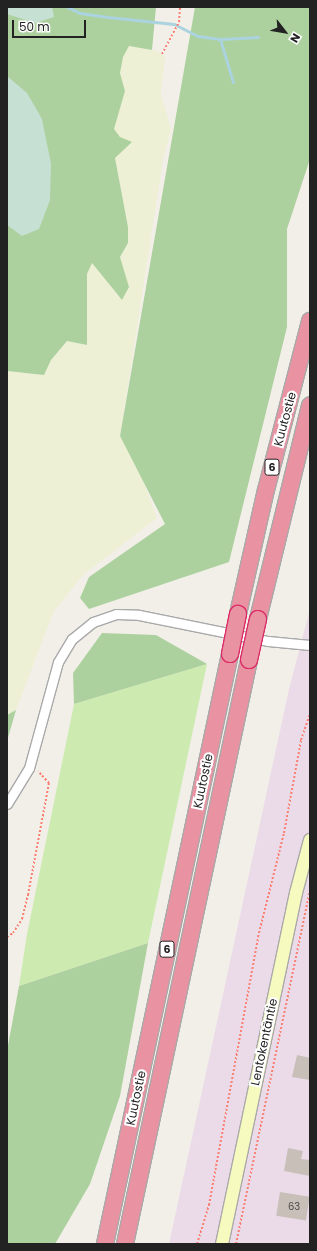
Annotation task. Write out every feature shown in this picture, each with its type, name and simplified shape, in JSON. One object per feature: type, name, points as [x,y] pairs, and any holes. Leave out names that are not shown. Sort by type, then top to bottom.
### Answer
[{"type":"highway","name":"Kuutostie","points":[[105,1244],[238,614],[266,490],[310,321]]},
{"type":"highway","name":"Kuutostie","points":[[126,1244],[249,660],[310,405]]},
{"type":"highway","points":[[258,619],[310,440]]},
{"type":"street","points":[[7,804],[29,768],[58,662],[72,639],[93,622],[116,614],[139,615],[268,641],[310,645]]},
{"type":"street","name":"Lentokentäntie","points":[[222,1244],[296,894],[310,840]]},
{"type":"path","points":[[162,54],[179,22],[180,7]]},
{"type":"path","points":[[197,1244],[209,1205],[258,937],[284,833],[301,740],[310,714]]},
{"type":"path","points":[[7,937],[13,933],[22,919],[49,783],[36,768]]},
{"type":"path","points":[[236,1244],[310,889]]},
{"type":"shaded area","points":[[310,609],[310,1244],[169,1244],[289,689]]},
{"type":"green space","points":[[7,7],[156,7],[152,50],[129,46],[123,57],[120,73],[125,91],[114,129],[120,137],[132,142],[115,158],[128,227],[128,243],[120,257],[129,287],[122,300],[92,263],[87,274],[87,345],[67,341],[51,360],[44,375],[7,371]]},
{"type":"green space","points":[[7,7],[52,7],[54,17],[35,23],[7,14]]},
{"type":"green space","points":[[195,7],[310,7],[310,159],[287,229],[287,327],[229,562],[89,609],[80,598],[89,577],[165,524],[120,436]]},
{"type":"green space","points":[[129,46],[157,51],[165,56],[161,94],[171,129],[163,160],[120,436],[140,472],[157,518],[84,574],[54,611],[16,710],[7,715],[7,371],[44,375],[51,360],[67,341],[87,345],[87,274],[92,262],[118,296],[128,287],[120,257],[128,243],[128,227],[115,158],[120,137],[113,130],[125,91],[120,73],[123,57]]},
{"type":"green space","points":[[7,76],[27,93],[42,119],[51,164],[50,200],[39,229],[22,236],[7,225]]},
{"type":"green space","points":[[102,633],[156,635],[207,664],[74,704],[73,673]]},
{"type":"green space","points":[[207,664],[148,943],[19,986],[27,934],[74,704]]},
{"type":"green space","points":[[16,710],[7,741],[7,715]]},
{"type":"green space","points":[[148,943],[120,1096],[90,1184],[55,1244],[7,1244],[7,1051],[19,986]]},
{"type":"building","points":[[297,1055],[310,1058],[310,1080],[292,1077]]},
{"type":"building","points":[[288,1148],[303,1151],[301,1159],[310,1160],[310,1176],[284,1171]]},
{"type":"building","points":[[280,1192],[310,1197],[306,1220],[276,1216]]},
{"type":"waterway","points":[[67,7],[80,13],[174,24],[198,36],[220,39],[258,37]]},
{"type":"waterway","points":[[220,39],[233,82]]}]
